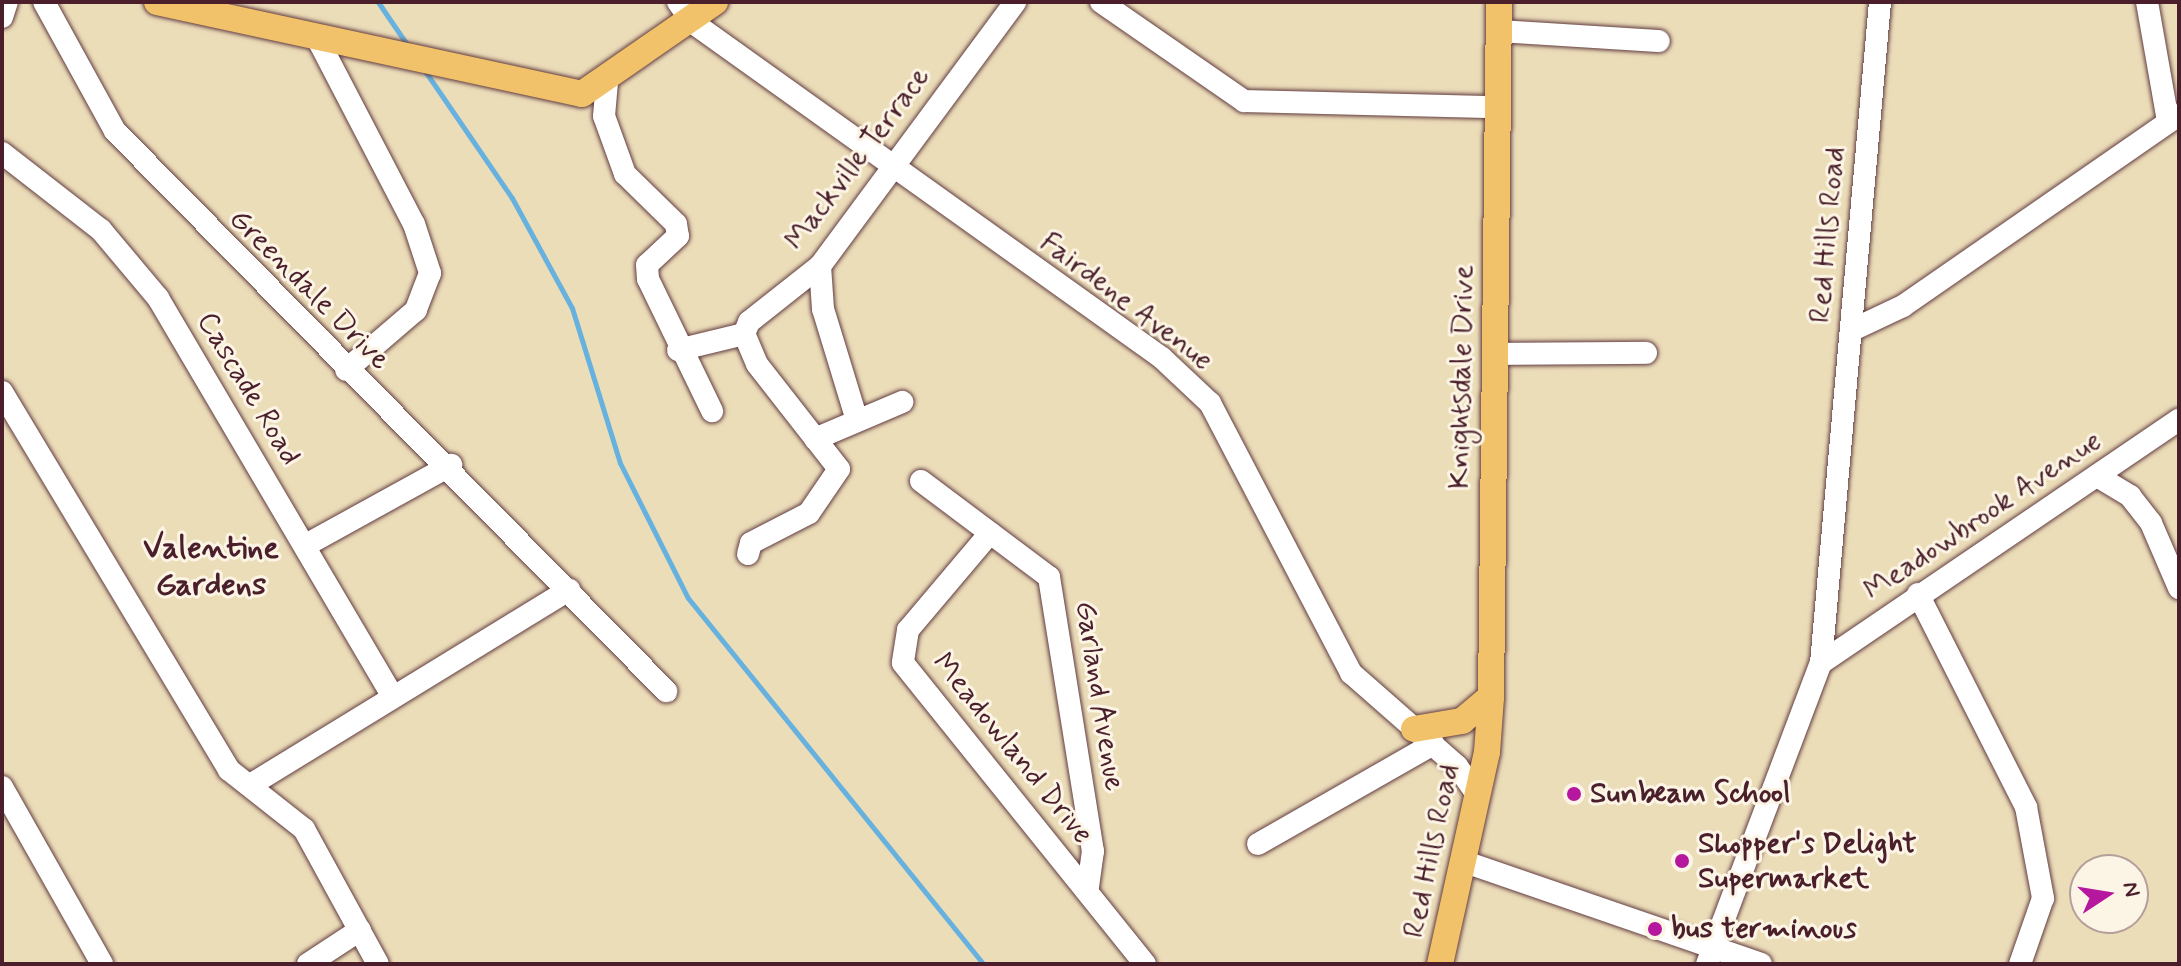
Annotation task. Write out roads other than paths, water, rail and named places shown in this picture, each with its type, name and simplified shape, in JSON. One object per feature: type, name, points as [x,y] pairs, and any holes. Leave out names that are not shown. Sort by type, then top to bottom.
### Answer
[{"type":"main road","points":[[157,2],[582,94],[607,82],[685,12],[715,2]]},
{"type":"main road","name":"Knightsdale Drive","points":[[1487,752],[1491,697],[1499,2]]},
{"type":"main road","points":[[1423,736],[1462,721],[1491,697]]},
{"type":"main road","name":"Red Hills Road","points":[[1440,964],[1487,752]]},
{"type":"street","points":[[2,17],[7,2]]},
{"type":"street","name":"Greendale Drive","points":[[44,2],[115,131],[346,370],[451,465],[666,691]]},
{"type":"street","name":"Mackville Terrace","points":[[744,334],[820,266],[1015,2]]},
{"type":"street","points":[[1101,2],[1244,101],[1496,107]]},
{"type":"street","name":"Red Hills Road","points":[[1710,956],[1821,663],[1835,472],[1852,330],[1880,2]]},
{"type":"street","points":[[1852,330],[1903,306],[2174,118],[2147,2]]},
{"type":"street","name":"Fairdene Avenue","points":[[685,12],[890,170],[1162,358],[1210,403],[1333,645],[1370,694],[1423,736],[1478,796]]},
{"type":"street","points":[[1498,31],[1659,41]]},
{"type":"street","points":[[316,36],[414,224],[430,273],[416,310],[346,370]]},
{"type":"street","points":[[607,82],[604,116],[625,174],[676,224],[678,236],[647,265],[678,350],[712,411]]},
{"type":"street","name":"Cascade Road","points":[[2,153],[101,230],[158,298],[393,697]]},
{"type":"street","points":[[820,266],[823,309],[857,420]]},
{"type":"street","points":[[678,350],[744,334],[757,364],[839,469],[825,496],[785,529],[751,543],[748,554]]},
{"type":"street","points":[[1494,354],[1646,353]]},
{"type":"street","points":[[2,392],[229,770],[252,784],[304,829],[378,964]]},
{"type":"street","points":[[815,439],[902,402]]},
{"type":"street","name":"Meadowbrook Avenue","points":[[1821,663],[1918,594],[2179,420]]},
{"type":"street","points":[[306,545],[451,465]]},
{"type":"street","points":[[2097,476],[2130,496],[2151,523],[2179,588]]},
{"type":"street","name":"Garland Avenue","points":[[921,481],[1034,563],[1055,595],[1093,851],[1088,888]]},
{"type":"street","name":"Meadowland Drive","points":[[990,533],[908,630],[903,663],[1088,888],[1145,964]]},
{"type":"street","points":[[252,784],[569,590]]},
{"type":"street","points":[[1918,594],[2026,807],[2043,898],[2020,964]]},
{"type":"street","points":[[1258,844],[1423,736]]},
{"type":"street","points":[[2,787],[102,964]]},
{"type":"street","points":[[1465,862],[1710,956],[1761,964]]},
{"type":"street","points":[[308,964],[360,930]]},
{"type":"waterway","points":[[378,2],[408,46]]},
{"type":"waterway","points":[[425,71],[512,198],[572,308],[620,463],[688,598],[983,964]]},
{"type":"place","name":"Sunbeam School","points":[[1574,794]]},
{"type":"place","name":"Shopper's Delight Supermarket","points":[[1682,861]]},
{"type":"place","name":"bus terminous","points":[[1655,929]]},
{"type":"district","name":"Valentine Gardens","points":[[211,568]]}]
